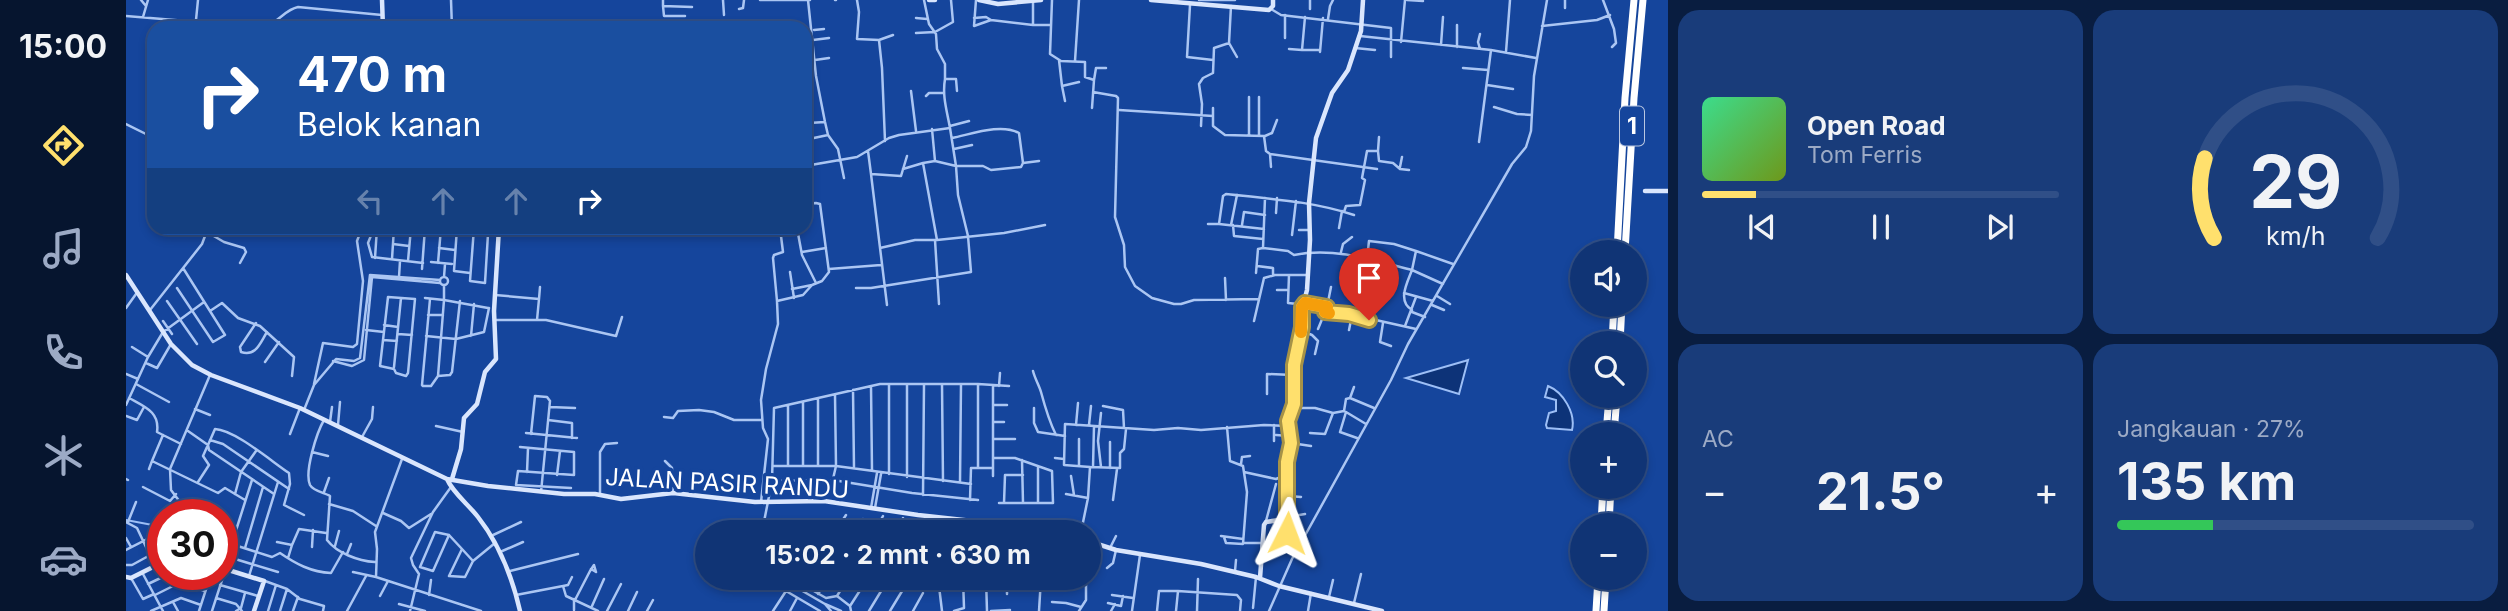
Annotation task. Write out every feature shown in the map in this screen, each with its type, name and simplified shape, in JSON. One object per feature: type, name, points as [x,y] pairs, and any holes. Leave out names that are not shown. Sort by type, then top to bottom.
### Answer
[{"type":"highway","name":"1","points":[[1618,240],[1632,0]]},
{"type":"highway","name":"1","points":[[1626,240],[1643,0]]},
{"type":"highway","points":[[1596,611],[1597,590]]},
{"type":"highway","points":[[1604,611],[1605,590]]},
{"type":"street","points":[[141,0],[146,6]]},
{"type":"street","points":[[143,18],[148,0]]},
{"type":"street","points":[[198,0],[198,20]]},
{"type":"street","points":[[382,0],[382,21]]},
{"type":"street","points":[[451,0],[452,21]]},
{"type":"street","points":[[663,0],[663,21]]},
{"type":"street","points":[[723,0],[724,15]]},
{"type":"street","points":[[740,9],[743,8],[744,0]]},
{"type":"street","points":[[763,0],[809,0],[811,21]]},
{"type":"street","points":[[851,0],[857,1],[859,12],[857,39],[878,40],[893,35]]},
{"type":"street","points":[[856,288],[971,272],[968,236],[957,195],[954,149],[945,110],[945,64],[937,49],[935,32],[927,19],[926,0],[935,0]]},
{"type":"street","points":[[916,33],[935,32],[953,21],[951,0]]},
{"type":"street","points":[[991,20],[975,27],[977,0],[998,4],[1041,0]]},
{"type":"street","points":[[1052,0],[1050,54],[1059,60],[1086,62],[1085,77],[1094,80]]},
{"type":"street","points":[[1075,61],[1079,0]]},
{"type":"street","points":[[1153,0],[1271,9],[1285,15],[1391,28],[1391,57]]},
{"type":"street","points":[[1199,0],[1235,0]]},
{"type":"street","points":[[1271,9],[1273,0]]},
{"type":"street","points":[[1310,0],[1310,9]]},
{"type":"street","points":[[1328,19],[1334,0]]},
{"type":"street","points":[[1277,544],[1289,496],[1291,443],[1288,426],[1293,408],[1296,349],[1305,303],[1310,230],[1308,203],[1313,160],[1319,124],[1332,93],[1348,70],[1360,36],[1363,0]]},
{"type":"street","points":[[1401,42],[1406,0],[1423,1]]},
{"type":"street","points":[[1506,52],[1510,0]]},
{"type":"street","points":[[1269,611],[1279,586],[1416,329],[1512,164],[1526,147],[1531,131],[1536,58],[1546,0]]},
{"type":"street","points":[[1565,0],[1565,8]]},
{"type":"street","points":[[1603,0],[1615,36],[1616,43],[1612,47]]},
{"type":"street","points":[[1033,1],[1033,24]]},
{"type":"street","points":[[1190,3],[1187,57],[1213,60]]},
{"type":"street","points":[[663,6],[692,7]]},
{"type":"street","points":[[1231,6],[1229,44],[1237,57]]},
{"type":"street","points":[[274,21],[290,9],[298,7],[382,15]]},
{"type":"street","points":[[1285,15],[1285,38]]},
{"type":"street","points":[[1542,26],[1597,20],[1610,15]]},
{"type":"street","points":[[126,16],[205,21]]},
{"type":"street","points":[[663,16],[685,16]]},
{"type":"street","points":[[1302,50],[1305,17]]},
{"type":"street","points":[[1441,45],[1443,17]]},
{"type":"street","points":[[916,18],[927,19]]},
{"type":"street","points":[[974,18],[1050,25]]},
{"type":"street","points":[[1289,49],[1320,51],[1323,18]]},
{"type":"street","points":[[1457,25],[1457,47]]},
{"type":"street","points":[[824,29],[812,30],[815,60],[828,135],[838,149],[844,178]]},
{"type":"street","points":[[1480,34],[1480,49]]},
{"type":"street","points":[[1360,36],[1491,50],[1536,58]]},
{"type":"street","points":[[813,40],[829,38]]},
{"type":"street","points":[[878,40],[885,141]]},
{"type":"street","points":[[1201,127],[1199,84],[1203,78],[1213,73],[1214,48],[1229,44]]},
{"type":"street","points":[[1354,48],[1375,50]]},
{"type":"street","points":[[1479,142],[1491,50]]},
{"type":"street","points":[[815,60],[829,58]]},
{"type":"street","points":[[1059,60],[1065,102]]},
{"type":"street","points":[[1092,108],[1096,68],[1106,68]]},
{"type":"street","points":[[1463,68],[1488,71]]},
{"type":"street","points":[[945,79],[956,79],[957,91]]},
{"type":"street","points":[[1062,86],[1079,82]]},
{"type":"street","points":[[1487,85],[1513,89]]},
{"type":"street","points":[[911,91],[916,131]]},
{"type":"street","points":[[1093,92],[1116,96],[1118,110],[1115,209],[1129,277],[1135,286],[1157,300],[1181,304],[1194,300],[1259,299]]},
{"type":"street","points":[[926,96],[944,93]]},
{"type":"street","points":[[1249,97],[1249,135]]},
{"type":"street","points":[[1259,97],[1259,135]]},
{"type":"street","points":[[1494,107],[1517,114],[1532,114]]},
{"type":"street","points":[[1213,108],[1214,128],[1223,135],[1265,136],[1272,133],[1277,120]]},
{"type":"street","points":[[1118,110],[1213,116]]},
{"type":"street","points":[[812,165],[857,157],[889,138],[969,121]]},
{"type":"street","points":[[812,123],[825,122]]},
{"type":"street","points":[[126,124],[147,134]]},
{"type":"street","points":[[952,138],[1000,129],[1016,131],[1019,133],[1023,163]]},
{"type":"street","points":[[932,130],[935,160]]},
{"type":"street","points":[[812,138],[828,135]]},
{"type":"street","points":[[1265,136],[1266,151],[1270,154],[1377,169]]},
{"type":"street","points":[[1379,137],[1379,161],[1393,163],[1402,170],[1409,170]]},
{"type":"street","points":[[954,149],[972,145]]},
{"type":"street","points":[[868,151],[887,305]]},
{"type":"street","points":[[1339,228],[1346,206],[1360,205],[1365,180],[1362,178],[1366,152],[1378,151]]},
{"type":"street","points":[[1270,154],[1271,167]]},
{"type":"street","points":[[871,174],[901,176],[907,156]]},
{"type":"street","points":[[1400,167],[1402,157]]},
{"type":"street","points":[[903,169],[935,160],[956,166],[983,166],[991,170],[1021,167],[1023,163],[1039,161]]},
{"type":"street","points":[[923,163],[936,240],[939,304]]},
{"type":"street","points":[[1645,191],[1668,191]]},
{"type":"street","points":[[1237,195],[1232,225],[1234,236],[1263,239]]},
{"type":"street","points":[[1219,225],[1223,196],[1277,198],[1354,215]]},
{"type":"street","points":[[1263,248],[1265,198]]},
{"type":"street","points":[[1276,213],[1277,198]]},
{"type":"street","points":[[1292,235],[1296,201]]},
{"type":"street","points":[[777,301],[803,295],[827,276],[827,248],[820,204],[812,204]]},
{"type":"street","points":[[1241,226],[1244,212],[1265,215]]},
{"type":"street","points":[[1208,224],[1264,229]]},
{"type":"street","points":[[880,248],[915,240],[936,240],[1045,225]]},
{"type":"street","points":[[1299,230],[1310,230]]},
{"type":"street","points":[[149,311],[202,244],[205,235]]},
{"type":"street","points":[[214,235],[224,242],[244,248],[246,252],[240,263]]},
{"type":"street","points":[[314,385],[323,343],[352,347],[357,344],[363,281],[357,241],[359,235]]},
{"type":"street","points":[[372,235],[368,243],[372,257],[422,263]]},
{"type":"street","points":[[375,258],[376,235]]},
{"type":"street","points":[[392,260],[394,235]]},
{"type":"street","points":[[408,261],[410,235]]},
{"type":"street","points":[[422,269],[424,235]]},
{"type":"street","points":[[438,263],[440,235]]},
{"type":"street","points":[[456,235],[454,272],[470,274]]},
{"type":"street","points":[[473,235],[470,281],[484,284],[488,235]]},
{"type":"street","points":[[499,235],[494,320],[496,359],[485,372],[477,404],[464,418],[461,449],[449,479],[451,487],[480,520],[500,552],[510,571],[520,611]]},
{"type":"street","points":[[761,502],[768,439],[761,420],[761,400],[778,324],[773,258],[783,252],[781,235]]},
{"type":"street","points":[[799,235],[814,284]]},
{"type":"street","points":[[1341,252],[1343,244],[1352,237]]},
{"type":"street","points":[[1367,259],[1369,241],[1394,244],[1453,264]]},
{"type":"street","points":[[393,244],[409,246]]},
{"type":"street","points":[[439,248],[455,250]]},
{"type":"street","points":[[802,251],[827,248]]},
{"type":"street","points":[[1256,273],[1258,249],[1288,251],[1293,255],[1341,252],[1412,270],[1443,284]]},
{"type":"street","points":[[1416,251],[1404,293],[1405,305],[1425,317]]},
{"type":"street","points":[[399,279],[400,261]]},
{"type":"street","points":[[431,262],[454,264]]},
{"type":"street","points":[[430,299],[422,386],[431,386],[438,376],[445,264]]},
{"type":"street","points":[[829,269],[881,265]]},
{"type":"street","points":[[1257,266],[1273,268],[1273,275]]},
{"type":"street","points":[[177,288],[214,342],[225,334],[183,268]]},
{"type":"street","points":[[790,272],[794,298]]},
{"type":"street","name":"JALAN PASIR RANDU","points":[[126,275],[149,311],[165,329],[171,344],[191,365],[302,409],[449,479],[488,486],[627,499],[673,493],[761,502],[824,501],[965,520]]},
{"type":"street","points":[[1254,321],[1264,278],[1273,275],[1307,275]]},
{"type":"street","points":[[1289,275],[1288,303],[1327,307]]},
{"type":"street","points":[[290,434],[314,385],[333,361],[339,358],[354,361],[362,359],[371,276],[442,281]]},
{"type":"street","points":[[1225,278],[1226,300]]},
{"type":"street","points":[[792,289],[814,284]]},
{"type":"street","points":[[537,320],[540,287]]},
{"type":"street","points":[[1318,329],[1331,288]]},
{"type":"street","points":[[1277,290],[1288,290]]},
{"type":"street","points":[[126,308],[137,292]]},
{"type":"street","points":[[1404,293],[1433,303],[1444,310]]},
{"type":"street","points":[[495,295],[539,299]]},
{"type":"street","points":[[1437,296],[1450,304]]},
{"type":"street","points":[[1405,327],[1416,297]]},
{"type":"street","points":[[387,298],[401,298],[415,299],[407,375],[380,366],[387,298]]},
{"type":"street","points":[[394,369],[401,298]]},
{"type":"street","points":[[425,298],[460,301],[490,308],[486,330],[456,340],[426,336]]},
{"type":"street","points":[[167,301],[197,344]]},
{"type":"street","points":[[438,376],[450,375],[452,372],[460,301]]},
{"type":"street","points":[[126,405],[148,357],[165,329],[204,302]]},
{"type":"street","points":[[210,311],[222,303],[238,318],[256,323],[294,357],[292,376]]},
{"type":"street","points":[[471,336],[474,304]]},
{"type":"street","points":[[1325,312],[1416,329]]},
{"type":"street","points":[[428,315],[443,316]]},
{"type":"street","points":[[1349,330],[1352,315]]},
{"type":"street","points":[[494,320],[559,322],[617,336],[622,317]]},
{"type":"street","points":[[163,320],[165,329],[172,334]]},
{"type":"street","points":[[256,323],[240,347],[241,352],[254,352],[267,332]]},
{"type":"street","points":[[1383,323],[1380,342],[1391,345]]},
{"type":"street","points":[[384,325],[398,327]]},
{"type":"street","points":[[364,330],[383,332]]},
{"type":"street","points":[[1301,331],[1312,335],[1318,341],[1315,354]]},
{"type":"street","points":[[397,334],[412,335]]},
{"type":"street","points":[[383,340],[397,341]]},
{"type":"street","points":[[265,362],[279,342]]},
{"type":"street","points":[[146,363],[157,368],[171,344]]},
{"type":"street","points":[[132,346],[148,357]]},
{"type":"street","points":[[1033,371],[1041,390],[1046,414],[1056,435]]},
{"type":"street","points":[[999,386],[1000,373]]},
{"type":"street","points":[[126,374],[138,379]]},
{"type":"street","points":[[1266,394],[1267,374],[1293,375]]},
{"type":"street","points":[[179,499],[171,490],[170,469],[211,375]]},
{"type":"street","points":[[136,384],[169,402]]},
{"type":"street","points":[[764,520],[772,481],[774,408],[889,384],[1009,386]]},
{"type":"street","points":[[889,384],[890,474]]},
{"type":"street","points":[[907,384],[907,477]]},
{"type":"street","points":[[923,495],[924,384]]},
{"type":"street","points":[[942,384],[943,481]]},
{"type":"street","points":[[960,483],[961,384]]},
{"type":"street","points":[[978,384],[978,468]]},
{"type":"street","points":[[871,386],[872,471]]},
{"type":"street","points":[[993,386],[993,476]]},
{"type":"street","points":[[1354,387],[1350,398],[1346,399],[1340,432],[1358,438]]},
{"type":"street","points":[[853,390],[854,469]]},
{"type":"street","points":[[833,480],[836,466],[835,395]]},
{"type":"street","points":[[541,489],[543,474],[546,436],[550,401],[547,397],[535,396],[529,433],[546,436],[577,438]]},
{"type":"street","points":[[129,398],[152,410],[159,423],[156,432],[181,443]]},
{"type":"street","points":[[1350,398],[1374,408]]},
{"type":"street","points":[[818,399],[818,466]]},
{"type":"street","points":[[338,425],[340,402]]},
{"type":"street","points":[[803,402],[803,466]]},
{"type":"street","points":[[1076,425],[1078,403]]},
{"type":"street","points":[[788,405],[788,466]]},
{"type":"street","points":[[993,405],[1007,405]]},
{"type":"street","points":[[1083,520],[1092,467],[1090,406]]},
{"type":"street","points":[[1103,406],[1123,410],[1125,428],[1124,450],[1120,453],[1113,500]]},
{"type":"street","points":[[126,415],[137,420],[144,407]]},
{"type":"street","points":[[330,422],[332,407]]},
{"type":"street","points":[[362,437],[372,419],[373,407]]},
{"type":"street","points":[[549,407],[575,408]]},
{"type":"street","points":[[195,408],[210,415]]},
{"type":"street","points":[[1034,408],[1036,430],[1040,433],[1065,436]]},
{"type":"street","points":[[1293,408],[1345,412],[1366,424]]},
{"type":"street","points":[[664,417],[673,418],[678,411],[699,410],[741,421],[761,420]]},
{"type":"street","points":[[1101,413],[1098,441],[1101,467]]},
{"type":"street","points":[[1310,433],[1325,434],[1333,413]]},
{"type":"street","points":[[324,420],[312,452],[310,485],[330,496],[326,533],[328,542],[361,560],[375,562]]},
{"type":"street","points":[[548,420],[571,423],[572,438]]},
{"type":"street","points":[[993,422],[1004,422]]},
{"type":"street","points":[[1117,469],[1065,466],[1065,425],[1201,430],[1288,426]]},
{"type":"street","points":[[1274,425],[1274,441]]},
{"type":"street","points":[[436,426],[463,432]]},
{"type":"street","points":[[1227,427],[1231,463],[1241,464]]},
{"type":"street","points":[[198,482],[209,465],[203,456],[215,429],[218,428],[230,433],[289,473],[291,477],[284,506],[304,514]]},
{"type":"street","points":[[187,430],[274,494]]},
{"type":"street","points":[[149,468],[163,435]]},
{"type":"street","points":[[1275,435],[1290,436]]},
{"type":"street","points":[[993,439],[1015,439]]},
{"type":"street","points":[[1079,439],[1079,466]]},
{"type":"street","points":[[210,440],[223,444],[289,489]]},
{"type":"street","points":[[1110,442],[1111,468]]},
{"type":"street","points":[[600,495],[600,452],[605,443],[617,443]]},
{"type":"street","points":[[1291,443],[1311,446]]},
{"type":"street","points":[[520,447],[575,453],[574,475],[517,472],[516,485],[541,489],[571,488]]},
{"type":"street","points":[[527,472],[528,448]]},
{"type":"street","points":[[235,494],[241,472],[256,451]]},
{"type":"street","points":[[557,475],[560,451]]},
{"type":"street","points":[[312,452],[328,456]]},
{"type":"street","points":[[376,577],[377,549],[374,537],[403,456]]},
{"type":"street","points":[[1243,541],[1247,492],[1241,464],[1242,457],[1250,456]]},
{"type":"street","points":[[993,458],[1015,458],[1052,471],[1053,503],[999,503]]},
{"type":"street","points":[[1055,458],[1064,459]]},
{"type":"street","points":[[1022,460],[1023,503]]},
{"type":"street","points":[[152,461],[218,493],[224,488],[245,500]]},
{"type":"street","points":[[665,461],[672,468],[673,493]]},
{"type":"street","points":[[773,466],[836,466],[971,484]]},
{"type":"street","points":[[1038,466],[1038,503]]},
{"type":"street","points":[[971,500],[971,468],[993,468]]},
{"type":"street","points":[[873,508],[879,472]]},
{"type":"street","points":[[1244,472],[1276,479],[1288,474]]},
{"type":"street","points":[[1004,503],[1005,475],[1023,475]]},
{"type":"street","points":[[1071,476],[1074,495]]},
{"type":"street","points":[[324,492],[329,478]]},
{"type":"street","points":[[238,524],[252,480]]},
{"type":"street","points":[[772,481],[833,480],[923,495],[978,500]]},
{"type":"street","points":[[249,576],[278,482]]},
{"type":"street","points":[[1253,608],[1266,515],[1276,484]]},
{"type":"street","points":[[245,548],[262,487]]},
{"type":"street","points":[[411,609],[419,574],[412,565],[411,558],[433,512],[451,487]]},
{"type":"street","points":[[143,488],[170,501],[176,494]]},
{"type":"street","points":[[1066,494],[1088,498]]},
{"type":"street","points":[[1289,496],[1301,497]]},
{"type":"street","points":[[136,502],[128,522],[137,528],[147,548]]},
{"type":"street","points":[[329,504],[353,511],[377,526]]},
{"type":"street","points":[[382,513],[401,521],[409,528],[433,512]]},
{"type":"street","points":[[1266,522],[1305,514]]},
{"type":"street","points":[[843,520],[846,515]]},
{"type":"street","points":[[881,520],[883,516]]},
{"type":"street","points":[[1284,519],[1287,540]]},
{"type":"street","points":[[491,536],[521,522]]},
{"type":"street","points":[[288,558],[298,530],[326,533]]},
{"type":"street","points":[[312,547],[313,530]]},
{"type":"street","points":[[335,546],[339,531]]},
{"type":"street","points":[[449,535],[433,570],[419,566],[435,532],[449,535],[473,561]]},
{"type":"street","points":[[1110,548],[1116,536]]},
{"type":"street","points":[[1223,537],[1262,543]]},
{"type":"street","points":[[126,538],[132,549]]},
{"type":"street","points":[[126,550],[147,540]]},
{"type":"street","points":[[278,542],[292,545]]},
{"type":"street","points":[[500,552],[523,542]]},
{"type":"street","points":[[461,548],[449,576],[465,578],[473,561],[495,543]]},
{"type":"street","points":[[238,546],[274,557],[280,553],[303,568],[331,573],[351,544]]},
{"type":"street","points":[[1101,545],[1235,572],[1279,586],[1382,611]]},
{"type":"street","points":[[1107,568],[1113,564],[1116,550]]},
{"type":"street","points":[[510,571],[578,554]]},
{"type":"street","points":[[1132,611],[1140,555]]},
{"type":"street","points":[[126,565],[147,557]]},
{"type":"street","points":[[238,559],[278,572]]},
{"type":"street","points":[[584,604],[574,608],[575,600],[594,565],[593,559]]},
{"type":"street","points":[[1235,572],[1236,560]]},
{"type":"street","points":[[147,570],[128,578],[143,600],[181,583],[205,591],[199,611]]},
{"type":"street","points":[[353,572],[481,611]]},
{"type":"street","points":[[142,573],[147,582]]},
{"type":"street","points":[[238,574],[287,589],[298,597],[324,606],[323,611]]},
{"type":"street","points":[[1358,606],[1361,574]]},
{"type":"street","points":[[347,611],[366,576]]},
{"type":"street","points":[[572,577],[565,588],[566,596],[598,611]]},
{"type":"street","points":[[592,606],[604,579]]},
{"type":"street","points":[[1197,611],[1198,579]]},
{"type":"street","points":[[429,595],[431,580]]},
{"type":"street","points":[[1329,597],[1333,580]]},
{"type":"street","points":[[254,611],[264,581]]},
{"type":"street","points":[[380,596],[388,581]]},
{"type":"street","points":[[607,611],[621,584]]},
{"type":"street","points":[[268,611],[276,585]]},
{"type":"street","points":[[516,595],[565,588]]},
{"type":"street","points":[[280,611],[287,589]]},
{"type":"street","points":[[151,590],[163,611]]},
{"type":"street","points":[[213,611],[218,590]]},
{"type":"street","points":[[236,590],[258,596]]},
{"type":"street","points":[[801,590],[839,610],[843,602]]},
{"type":"street","points":[[811,590],[826,598],[837,596],[841,590]]},
{"type":"street","points":[[818,594],[820,590]]},
{"type":"street","points":[[837,596],[851,609],[861,590]]},
{"type":"street","points":[[869,611],[882,590]]},
{"type":"street","points":[[890,611],[901,590]]},
{"type":"street","points":[[939,590],[942,611]]},
{"type":"street","points":[[954,611],[964,608],[963,590]]},
{"type":"street","points":[[987,590],[989,611],[1010,610]]},
{"type":"street","points":[[1039,611],[1040,590]]},
{"type":"street","points":[[1052,602],[1066,603],[1080,609],[1086,600],[1086,590]]},
{"type":"street","points":[[773,611],[785,591],[820,611]]},
{"type":"street","points":[[1157,611],[1159,591],[1178,591],[1239,596],[1240,611]]},
{"type":"street","points":[[1176,611],[1178,591]]},
{"type":"street","points":[[628,611],[637,592]]},
{"type":"street","points":[[242,609],[246,593]]},
{"type":"street","points":[[913,611],[923,593]]},
{"type":"street","points":[[1308,611],[1311,593]]},
{"type":"street","points":[[1112,595],[1133,597]]},
{"type":"street","points":[[1108,603],[1121,606],[1124,596]]},
{"type":"street","points":[[295,611],[298,597]]},
{"type":"street","points":[[152,611],[184,598],[201,605]]},
{"type":"street","points":[[216,598],[242,609]]},
{"type":"street","points":[[790,611],[797,598]]},
{"type":"street","points":[[648,611],[653,600]]},
{"type":"street","points":[[173,601],[178,611]]},
{"type":"street","points":[[399,604],[425,611]]},
{"type":"street","points":[[825,604],[831,611]]},
{"type":"street","points":[[1111,611],[1115,604]]},
{"type":"street","points":[[808,611],[811,606]]},
{"type":"street","points":[[236,611],[242,609]]},
{"type":"water","points":[[1468,360],[1459,394],[1406,378],[1465,361]]},
{"type":"water","points":[[1548,386],[1559,393],[1570,410],[1573,422],[1570,422],[1570,430],[1547,428],[1549,413],[1556,411],[1556,400],[1545,397]]},
{"type":"waterway","points":[[126,520],[147,524]]},
{"type":"slow traffic","points":[[1301,332],[1301,313],[1305,303],[1327,307],[1325,312],[1329,313]]},
{"type":"route","points":[[1287,533],[1287,462],[1291,443],[1288,421],[1294,404],[1293,375],[1302,327],[1302,307],[1305,303],[1327,307],[1325,312],[1349,314],[1369,320]]}]
